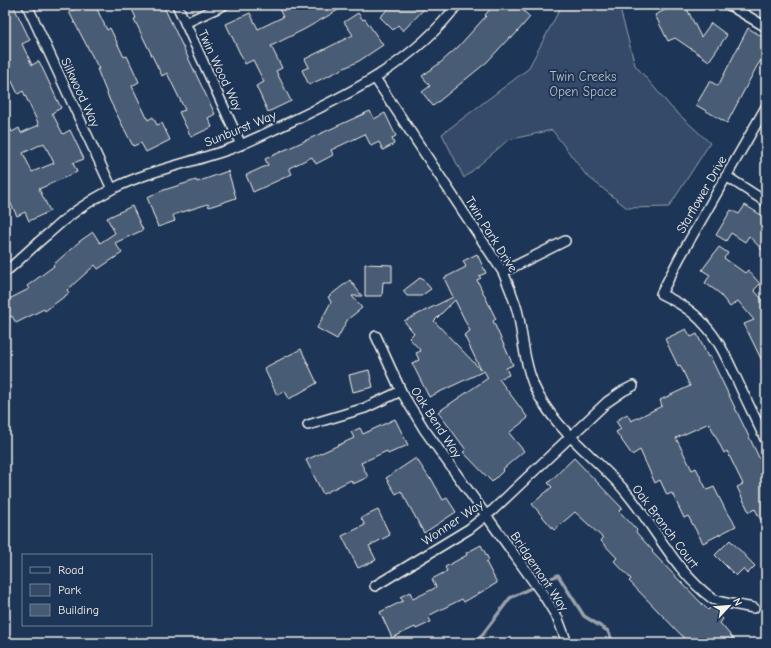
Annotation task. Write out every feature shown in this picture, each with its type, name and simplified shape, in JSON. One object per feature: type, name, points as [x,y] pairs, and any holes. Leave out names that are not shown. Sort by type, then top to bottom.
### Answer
[{"type":"street","name":"Silkwood Way","points":[[27,5],[112,189]]},
{"type":"street","name":"Twin Wood Way","points":[[177,5],[241,145]]},
{"type":"street","points":[[185,23],[224,5]]},
{"type":"street","name":"Sunburst Way","points":[[5,272],[71,214],[112,189],[161,170],[241,145],[333,102],[375,78],[402,60],[428,37],[457,5]]},
{"type":"street","points":[[729,5],[766,27]]},
{"type":"street","name":"Twin Park Drive","points":[[375,78],[503,272],[511,291],[518,317],[526,359],[535,387],[545,406],[571,436]]},
{"type":"street","name":"Starflower Drive","points":[[766,107],[680,257],[661,294],[690,311],[714,336],[723,350],[766,441]]},
{"type":"street","points":[[726,176],[766,202]]},
{"type":"street","points":[[503,272],[565,241]]},
{"type":"street","name":"Oak Bend Way","points":[[376,336],[401,391],[424,429],[486,516]]},
{"type":"street","name":"Wonner Way","points":[[375,586],[470,529],[486,516],[607,402],[633,386]]},
{"type":"street","points":[[308,425],[364,408],[401,391]]},
{"type":"street","name":"Oak Branch Court","points":[[571,436],[626,492],[684,573],[699,588],[715,600],[754,608]]},
{"type":"street","name":"Bridgemont Way","points":[[486,516],[544,596],[558,619],[567,643]]},
{"type":"green space","name":"Twin Creeks Open Space","points":[[562,5],[621,5],[620,9],[635,65],[671,107],[710,143],[669,207],[627,208],[586,175],[552,130],[508,140],[464,178],[442,134],[528,69]]},
{"type":"building","points":[[5,5],[13,5],[30,40],[22,44],[32,65],[39,61],[61,108],[52,113],[63,134],[70,130],[84,159],[73,163],[77,172],[39,189],[50,211],[29,221],[25,212],[17,216],[5,192],[5,117],[12,132],[19,128],[21,133],[39,125],[23,91],[18,94],[5,67],[10,65],[5,54]],"holes":[[[44,143],[54,163],[32,172],[23,153]]]},
{"type":"building","points":[[83,5],[95,5],[107,30],[110,28],[124,57],[127,56],[139,82],[132,86],[148,120],[153,117],[157,125],[162,123],[170,140],[146,152],[141,143],[133,146],[110,101],[97,69],[99,69],[69,12]]},
{"type":"building","points":[[130,5],[163,5],[215,114],[208,118],[212,127],[191,137],[179,112],[185,110],[167,73],[162,76],[134,19],[136,18]]},
{"type":"building","points":[[286,5],[347,5],[271,46],[282,68],[276,71],[291,101],[268,112],[256,86],[264,82],[253,60],[245,64],[226,24],[250,13],[258,29],[283,17],[279,9]]},
{"type":"building","points":[[392,5],[428,5],[403,31],[398,25],[393,30],[380,17]]},
{"type":"building","points":[[494,5],[517,5],[530,17],[512,38],[510,37],[487,62],[433,106],[422,92],[430,86],[422,76],[458,47]]},
{"type":"building","points":[[675,5],[685,5],[701,37],[711,23],[727,35],[709,61],[675,38],[668,41],[655,15]]},
{"type":"building","points":[[358,13],[363,20],[365,19],[383,45],[359,61],[309,85],[302,70],[309,67],[305,59],[353,35],[344,22]]},
{"type":"building","points":[[748,28],[766,39],[766,53],[757,66],[727,123],[696,105],[710,81],[718,86]]},
{"type":"building","points":[[370,111],[374,119],[385,113],[396,136],[392,138],[394,144],[383,150],[379,142],[371,146],[365,134],[331,150],[333,155],[316,164],[312,157],[289,168],[292,174],[253,192],[246,175],[268,165],[265,159]]},
{"type":"building","points":[[228,171],[236,198],[209,207],[208,204],[173,215],[175,221],[158,227],[147,197],[164,190],[196,180],[197,182]]},
{"type":"building","points":[[745,205],[766,218],[766,254],[749,236],[745,242],[731,233],[726,241],[716,235],[731,210],[739,214]]},
{"type":"building","points":[[132,206],[143,230],[115,243],[122,253],[98,269],[95,265],[67,290],[69,293],[45,311],[44,309],[16,323],[12,316],[5,320],[5,301],[29,289],[27,286],[54,266],[53,265],[80,241],[93,232],[100,243],[115,233],[107,218]]},
{"type":"building","points":[[719,247],[728,253],[724,258],[745,273],[748,270],[760,284],[754,290],[766,304],[766,369],[744,324],[754,320],[738,301],[730,307],[718,292],[705,283],[710,275],[702,270]]},
{"type":"building","points":[[477,254],[486,273],[479,276],[481,278],[477,280],[496,319],[493,321],[513,365],[506,368],[509,375],[499,379],[528,418],[509,433],[524,451],[503,469],[504,470],[492,482],[463,452],[466,450],[438,412],[488,378],[484,371],[429,397],[412,363],[419,360],[416,353],[421,351],[409,338],[414,333],[404,321],[453,297],[444,278],[466,267],[463,261]],"holes":[[[455,300],[470,331],[464,335],[481,370],[434,321]]]},
{"type":"building","points":[[365,264],[392,265],[392,282],[383,282],[382,296],[365,296]]},
{"type":"building","points":[[421,277],[431,289],[421,296],[407,296],[403,291]]},
{"type":"building","points":[[350,280],[362,296],[352,296],[362,308],[348,319],[337,339],[317,328],[331,302],[328,297]]},
{"type":"building","points":[[686,329],[691,337],[697,334],[708,357],[710,356],[766,472],[766,530],[755,509],[749,512],[737,487],[743,484],[727,451],[724,453],[709,423],[676,438],[692,470],[696,468],[707,490],[714,487],[726,511],[736,526],[703,543],[688,516],[684,518],[672,493],[667,495],[660,480],[655,483],[640,450],[632,455],[616,432],[621,429],[616,421],[627,414],[631,421],[662,406],[660,400],[690,386],[680,365],[678,366],[665,339]]},
{"type":"building","points":[[301,349],[317,383],[289,399],[285,391],[277,395],[264,368]]},
{"type":"building","points":[[369,370],[373,387],[353,392],[349,375]]},
{"type":"building","points":[[395,419],[408,445],[388,454],[387,451],[361,463],[368,477],[353,484],[351,480],[323,494],[306,460],[354,438],[351,432],[360,428],[363,434]]},
{"type":"building","points":[[416,458],[430,479],[431,478],[443,500],[447,498],[456,512],[424,533],[401,491],[396,494],[386,478]]},
{"type":"building","points":[[574,458],[622,508],[619,511],[637,530],[636,532],[653,551],[652,552],[708,610],[711,607],[723,619],[720,623],[737,643],[689,643],[629,581],[631,579],[614,561],[617,558],[601,541],[603,538],[575,512],[554,530],[532,504],[552,487],[548,483]]},
{"type":"building","points":[[378,510],[390,535],[369,546],[376,560],[358,568],[342,536],[365,525],[361,518]]},
{"type":"building","points":[[730,540],[755,566],[747,574],[743,569],[736,576],[715,555]]},
{"type":"building","points":[[481,545],[489,560],[486,562],[497,583],[464,602],[462,599],[428,616],[431,622],[416,629],[415,627],[392,638],[380,612],[403,601],[400,597],[410,592],[413,599],[433,589],[436,587],[432,579],[447,571],[445,567],[467,555],[466,553]]},
{"type":"waterway","points":[[476,643],[510,598],[558,575],[584,616],[608,631],[613,643]]}]
